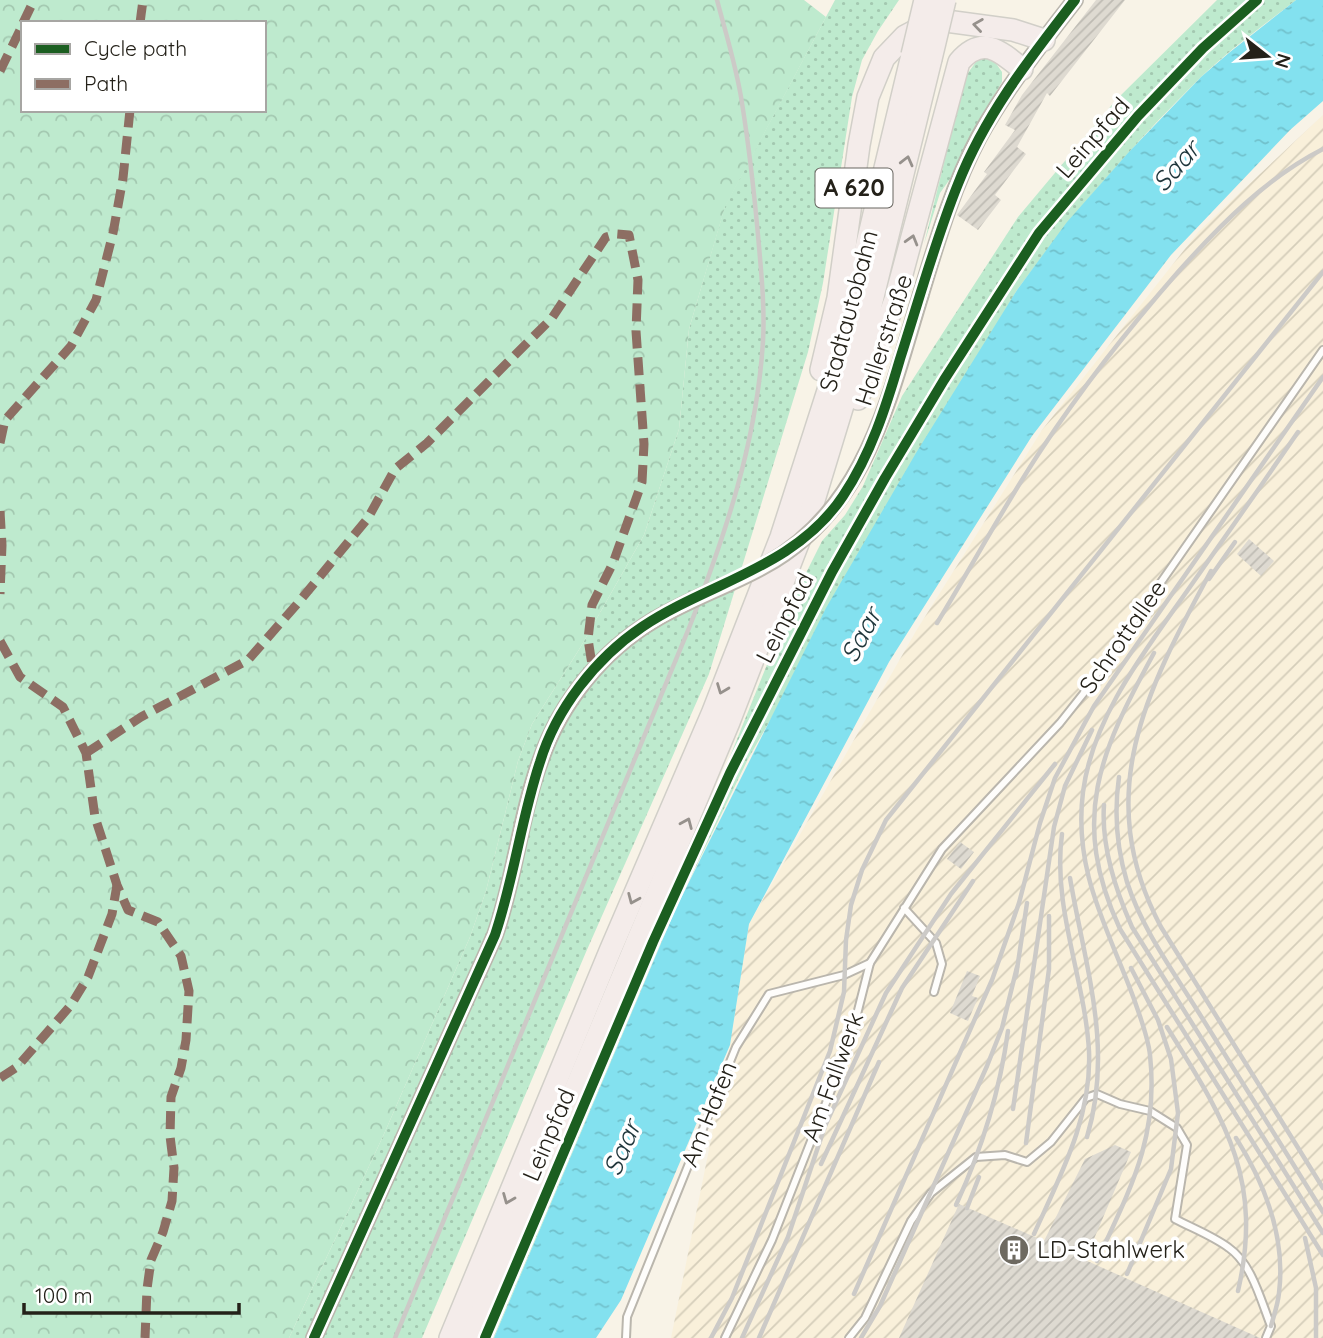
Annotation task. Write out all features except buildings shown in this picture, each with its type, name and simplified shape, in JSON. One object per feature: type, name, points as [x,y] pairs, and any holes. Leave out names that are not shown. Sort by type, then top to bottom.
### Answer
[{"type":"highway","name":"Stadtautobahn","points":[[755,629],[781,537],[843,344],[922,57],[925,0]]},
{"type":"highway","name":"A 620","points":[[450,1338],[712,714],[811,510],[861,346],[922,57],[945,0]]},
{"type":"highway","name":"A 620","points":[[796,492],[838,298],[868,97],[884,58],[905,36],[924,26],[946,21],[1013,30],[1044,40]]},
{"type":"highway","points":[[811,510],[850,421],[895,300],[959,62],[969,50],[979,46],[992,49],[1022,69]]},
{"type":"highway","name":"A 620","points":[[471,1338],[729,722],[755,629]]},
{"type":"street","name":"Hallerstraße","points":[[314,1338],[495,935],[508,898],[534,783],[554,728],[568,703],[593,671],[627,638],[654,620],[764,566],[820,523],[841,499],[863,464],[885,409],[958,183],[978,139],[1022,69],[1075,0]]},
{"type":"lane","name":"Leinpfad","points":[[485,1338],[653,942],[730,773],[832,572],[885,478],[944,380],[1039,233],[1138,116],[1203,48],[1257,0]]},
{"type":"lane","name":"Schrottallee","points":[[904,908],[942,849],[1060,723],[1083,694],[1323,350]]},
{"type":"lane","name":"Am Fallwerk","points":[[725,1338],[772,1240],[850,1042],[870,963],[904,908]]},
{"type":"lane","points":[[904,908],[936,943],[942,964],[934,992]]},
{"type":"lane","name":"Am Hafen","points":[[626,1338],[627,1317],[736,1047],[769,994],[844,975],[870,963]]},
{"type":"lane","points":[[849,1338],[865,1318],[911,1221],[930,1193],[976,1157],[1005,1155],[1027,1162],[1051,1142],[1086,1098],[1097,1094],[1120,1104],[1150,1111],[1177,1128],[1187,1145],[1175,1219],[1231,1249],[1244,1265],[1271,1326],[1266,1338]]},
{"type":"shaded area","points":[[1323,115],[1323,1338],[671,1338],[730,1045],[749,924],[916,631],[1042,430],[1199,231]]},
{"type":"green space","points":[[0,0],[804,0],[826,17],[725,207],[689,329],[679,429],[644,535],[580,648],[532,724],[518,761],[486,891],[470,937],[384,1134],[289,1338],[0,1338]]},
{"type":"green space","points":[[835,0],[899,0],[862,60],[852,97],[823,283],[808,352],[709,674],[586,952],[422,1338],[289,1338],[384,1134],[470,937],[486,891],[518,761],[532,724],[580,648],[644,535],[679,429],[689,329],[725,206]]},
{"type":"green space","points":[[1217,0],[1296,0],[1223,57],[1175,103],[1104,180],[1017,290],[748,759],[676,908],[494,1338],[487,1338],[645,968],[795,595],[822,541],[845,515],[863,486],[902,396],[1018,217],[1116,100]]},
{"type":"green space","points":[[986,58],[995,62],[1002,72],[1002,82],[940,193],[924,244],[965,77],[978,59]]},
{"type":"water","name":"Saar","points":[[1296,0],[1323,0],[1323,101],[1290,130],[1171,255],[1032,436],[889,662],[749,924],[730,1045],[621,1300],[596,1338],[494,1338],[676,908],[826,608],[916,453],[1017,290],[1067,222],[1201,77]]},
{"type":"railway","points":[[395,1338],[689,628],[727,523],[746,451],[760,378],[762,288],[742,103],[717,0]]},
{"type":"railway","points":[[937,623],[1041,450],[1089,381],[1142,315],[1227,220],[1263,188],[1323,149]]},
{"type":"railway","points":[[711,1338],[732,1298],[830,1051],[844,992],[846,940],[851,905],[862,870],[886,820],[1323,272]]},
{"type":"railway","points":[[854,1294],[992,980],[1019,903],[1055,778],[1094,706],[1323,377]]},
{"type":"railway","points":[[1097,1261],[1139,1162],[1146,1138],[1152,1085],[1146,1034],[1088,874],[1081,821],[1089,763],[1111,708],[1141,656],[1298,432]]},
{"type":"railway","points":[[1209,579],[1235,542]]},
{"type":"railway","points":[[1211,571],[1166,659],[1148,702],[1135,744],[1129,788],[1130,833],[1140,879],[1161,927],[1323,1188]]},
{"type":"railway","points":[[1154,653],[1119,722],[1106,755],[1098,787],[1094,819],[1096,853],[1105,890],[1120,929],[1323,1255]]},
{"type":"railway","points":[[1013,1109],[1054,827],[1065,786],[1092,730]]},
{"type":"railway","points":[[742,1338],[788,1237],[825,1126],[886,993],[951,894],[1055,764]]},
{"type":"railway","points":[[1119,777],[1119,844],[1133,899],[1169,965],[1323,1212]]},
{"type":"railway","points":[[1104,805],[1110,868],[1132,927],[1323,1233]]},
{"type":"railway","points":[[1034,1234],[1072,1146],[1080,1123],[1089,1076],[1089,1051],[1082,997],[1061,889],[1062,834]]},
{"type":"railway","points":[[1070,878],[1089,975],[1097,1039],[1095,1104],[1087,1137]]},
{"type":"railway","points":[[821,1164],[902,988],[973,881]]},
{"type":"railway","points":[[1016,976],[1027,903]]},
{"type":"railway","points":[[1026,1143],[1049,969],[1049,916]]},
{"type":"railway","points":[[861,1338],[880,1306],[987,1066],[1002,1028],[1017,967]]},
{"type":"railway","points":[[1127,1274],[1171,1169],[1178,1113],[1171,1059],[1158,1020],[1131,968]]},
{"type":"railway","points":[[1167,1027],[1206,1091],[1234,1151],[1242,1182],[1246,1215],[1245,1251],[1238,1291]]},
{"type":"railway","points":[[956,1205],[988,1120],[1008,1031]]},
{"type":"railway","points":[[759,1338],[879,1062]]},
{"type":"railway","points":[[1236,1138],[1264,1192],[1276,1231],[1280,1272],[1278,1297],[1271,1326]]},
{"type":"railway","points":[[967,1208],[979,1177]]},
{"type":"railway","points":[[1305,1238],[1316,1288],[1316,1338]]},
{"type":"marked path","points":[[24,21],[34,0]]},
{"type":"marked path","points":[[140,21],[143,0]]},
{"type":"marked path","points":[[0,71],[21,28]]},
{"type":"marked path","points":[[0,443],[5,420],[71,346],[96,300],[113,233],[123,178],[130,112]]},
{"type":"marked path","points":[[86,753],[141,717],[248,660],[368,518],[395,469],[427,443],[552,318],[606,237],[616,234],[629,235],[638,280],[636,331],[644,444],[642,482],[613,563],[592,605],[588,639],[593,671]]},
{"type":"marked path","points":[[0,511],[0,594]]},
{"type":"marked path","points":[[0,641],[20,677],[63,707],[86,753],[95,817],[128,910],[158,922],[181,956],[189,991],[186,1040],[181,1068],[171,1097],[170,1136],[174,1168],[172,1201],[151,1260],[145,1338]]},
{"type":"marked path","points":[[0,1078],[17,1067],[71,1005],[88,977],[112,914],[117,885]]},
{"type":"cycle path","points":[[314,1338],[495,935],[533,784],[556,723],[594,669],[625,640],[668,611],[750,572],[801,541],[843,496],[862,464],[877,430],[942,227],[969,159],[981,134],[1010,88],[1075,0]]},
{"type":"cycle path","points":[[485,1338],[653,942],[730,773],[832,572],[885,478],[944,380],[1039,233],[1138,116],[1203,48],[1257,0]]},
{"type":"place","name":"LD-Stahlwerk","points":[[1014,1250]]}]
